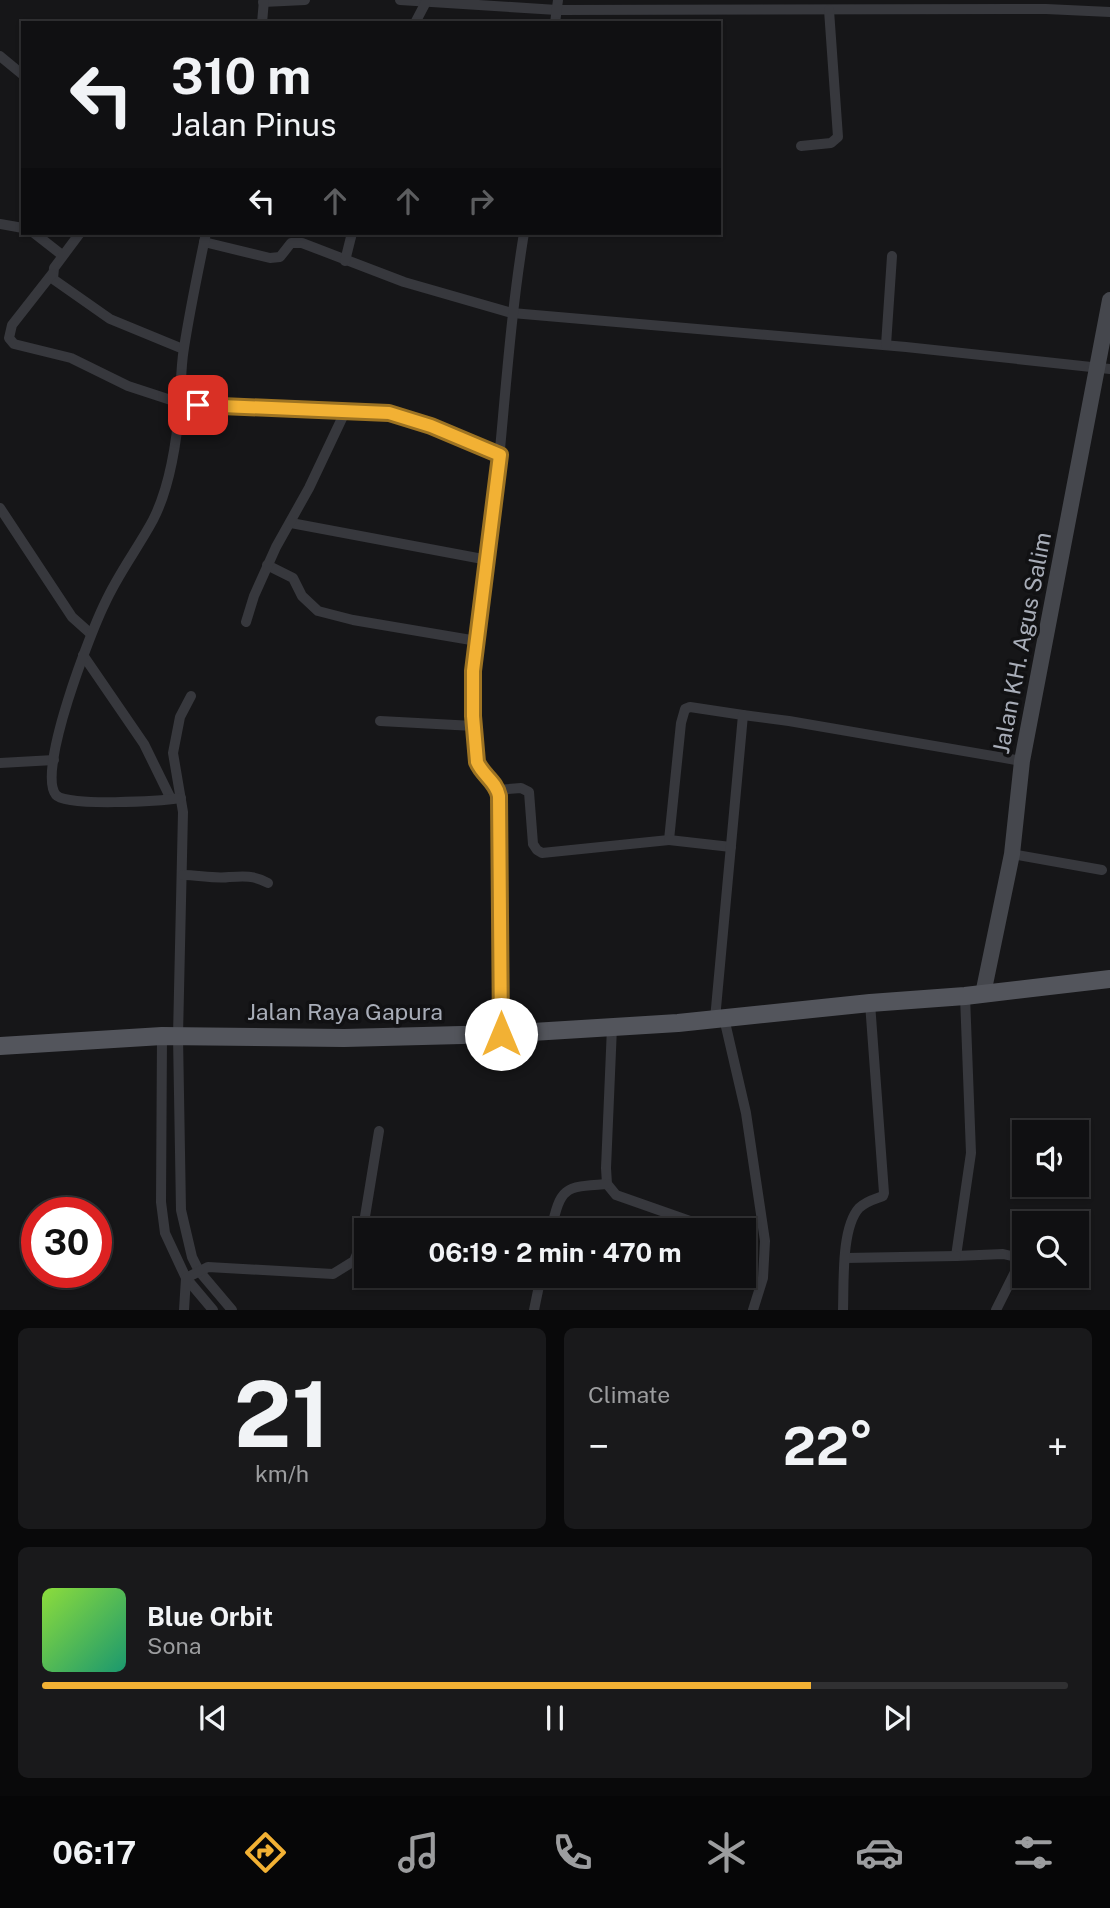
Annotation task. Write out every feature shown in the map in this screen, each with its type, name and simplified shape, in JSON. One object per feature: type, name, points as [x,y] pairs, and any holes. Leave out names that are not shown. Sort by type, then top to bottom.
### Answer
[{"type":"main road","name":"Jalan KH. Agus Salim","points":[[974,995],[1012,855],[1023,761],[1104,368],[1110,300]]},
{"type":"main road","name":"Jalan Raya Gapura","points":[[0,1046],[170,1036],[344,1038],[501,1034],[678,1023],[974,995],[1110,979]]},
{"type":"street","points":[[262,21],[264,1],[305,0]]},
{"type":"street","points":[[400,0],[557,5],[612,10],[829,10],[1046,4],[1110,12]]},
{"type":"street","points":[[416,21],[426,2]]},
{"type":"street","points":[[611,21],[612,10]]},
{"type":"street","points":[[801,146],[831,143],[838,136],[829,10]]},
{"type":"street","points":[[0,56],[21,73]]},
{"type":"street","points":[[0,224],[21,228]]},
{"type":"street","points":[[37,235],[62,254]]},
{"type":"street","points":[[78,235],[62,254],[52,274],[12,324],[9,338],[14,344],[71,358],[128,386],[180,403],[236,408],[389,413],[404,416],[500,455]]},
{"type":"street","points":[[345,261],[352,235]]},
{"type":"street","points":[[501,1034],[498,790],[480,769],[472,695],[500,455],[512,313],[524,235]]},
{"type":"street","points":[[176,798],[65,801],[57,797],[52,788],[58,733],[90,638],[106,600],[153,519],[164,494],[180,403],[184,349],[205,237],[270,258],[280,257],[291,243],[298,242],[404,282],[512,313],[886,345],[1104,368]]},
{"type":"street","points":[[886,345],[892,256]]},
{"type":"street","points":[[52,274],[58,283],[110,319],[184,349]]},
{"type":"street","points":[[246,622],[267,565],[345,412]]},
{"type":"street","points":[[0,508],[72,617],[90,638]]},
{"type":"street","points":[[290,523],[488,560]]},
{"type":"street","points":[[267,565],[293,579],[302,596],[318,611],[353,620],[477,641]]},
{"type":"street","points":[[84,654],[144,744],[176,798]]},
{"type":"street","points":[[191,696],[180,717],[173,743],[183,875],[170,1036],[161,1202],[164,1233],[193,1274],[213,1310]]},
{"type":"street","points":[[669,840],[681,723],[685,709],[789,721],[1023,761]]},
{"type":"street","points":[[743,715],[730,847],[720,1018],[746,1113],[765,1241],[763,1278],[753,1310]]},
{"type":"street","points":[[380,721],[474,726]]},
{"type":"street","points":[[0,762],[54,760]]},
{"type":"street","points":[[498,790],[521,788],[529,792],[533,844],[542,853],[669,840],[730,847]]},
{"type":"street","points":[[1012,855],[1102,870]]},
{"type":"street","points":[[183,875],[237,875],[258,878],[268,883]]},
{"type":"street","points":[[956,1256],[971,1153],[974,995]]},
{"type":"street","points":[[843,1310],[849,1226],[853,1216],[865,1202],[882,1197],[884,1192],[870,1003]]},
{"type":"street","points":[[612,1027],[607,1184],[616,1195],[681,1218]]},
{"type":"street","points":[[170,1036],[181,1210],[192,1257],[193,1274],[184,1310]]},
{"type":"street","points":[[193,1274],[208,1267],[333,1274],[354,1261],[360,1247],[379,1131]]},
{"type":"street","points":[[554,1218],[560,1198],[567,1190],[578,1186],[607,1184]]},
{"type":"street","points":[[846,1258],[1003,1254],[1016,1257],[1015,1272],[996,1310]]},
{"type":"street","points":[[193,1274],[232,1310]]},
{"type":"street","points":[[534,1310],[539,1288]]},
{"type":"route","points":[[198,405],[389,413],[431,426],[500,455],[472,695],[477,762],[480,769],[496,785],[499,796],[501,1034]]}]
